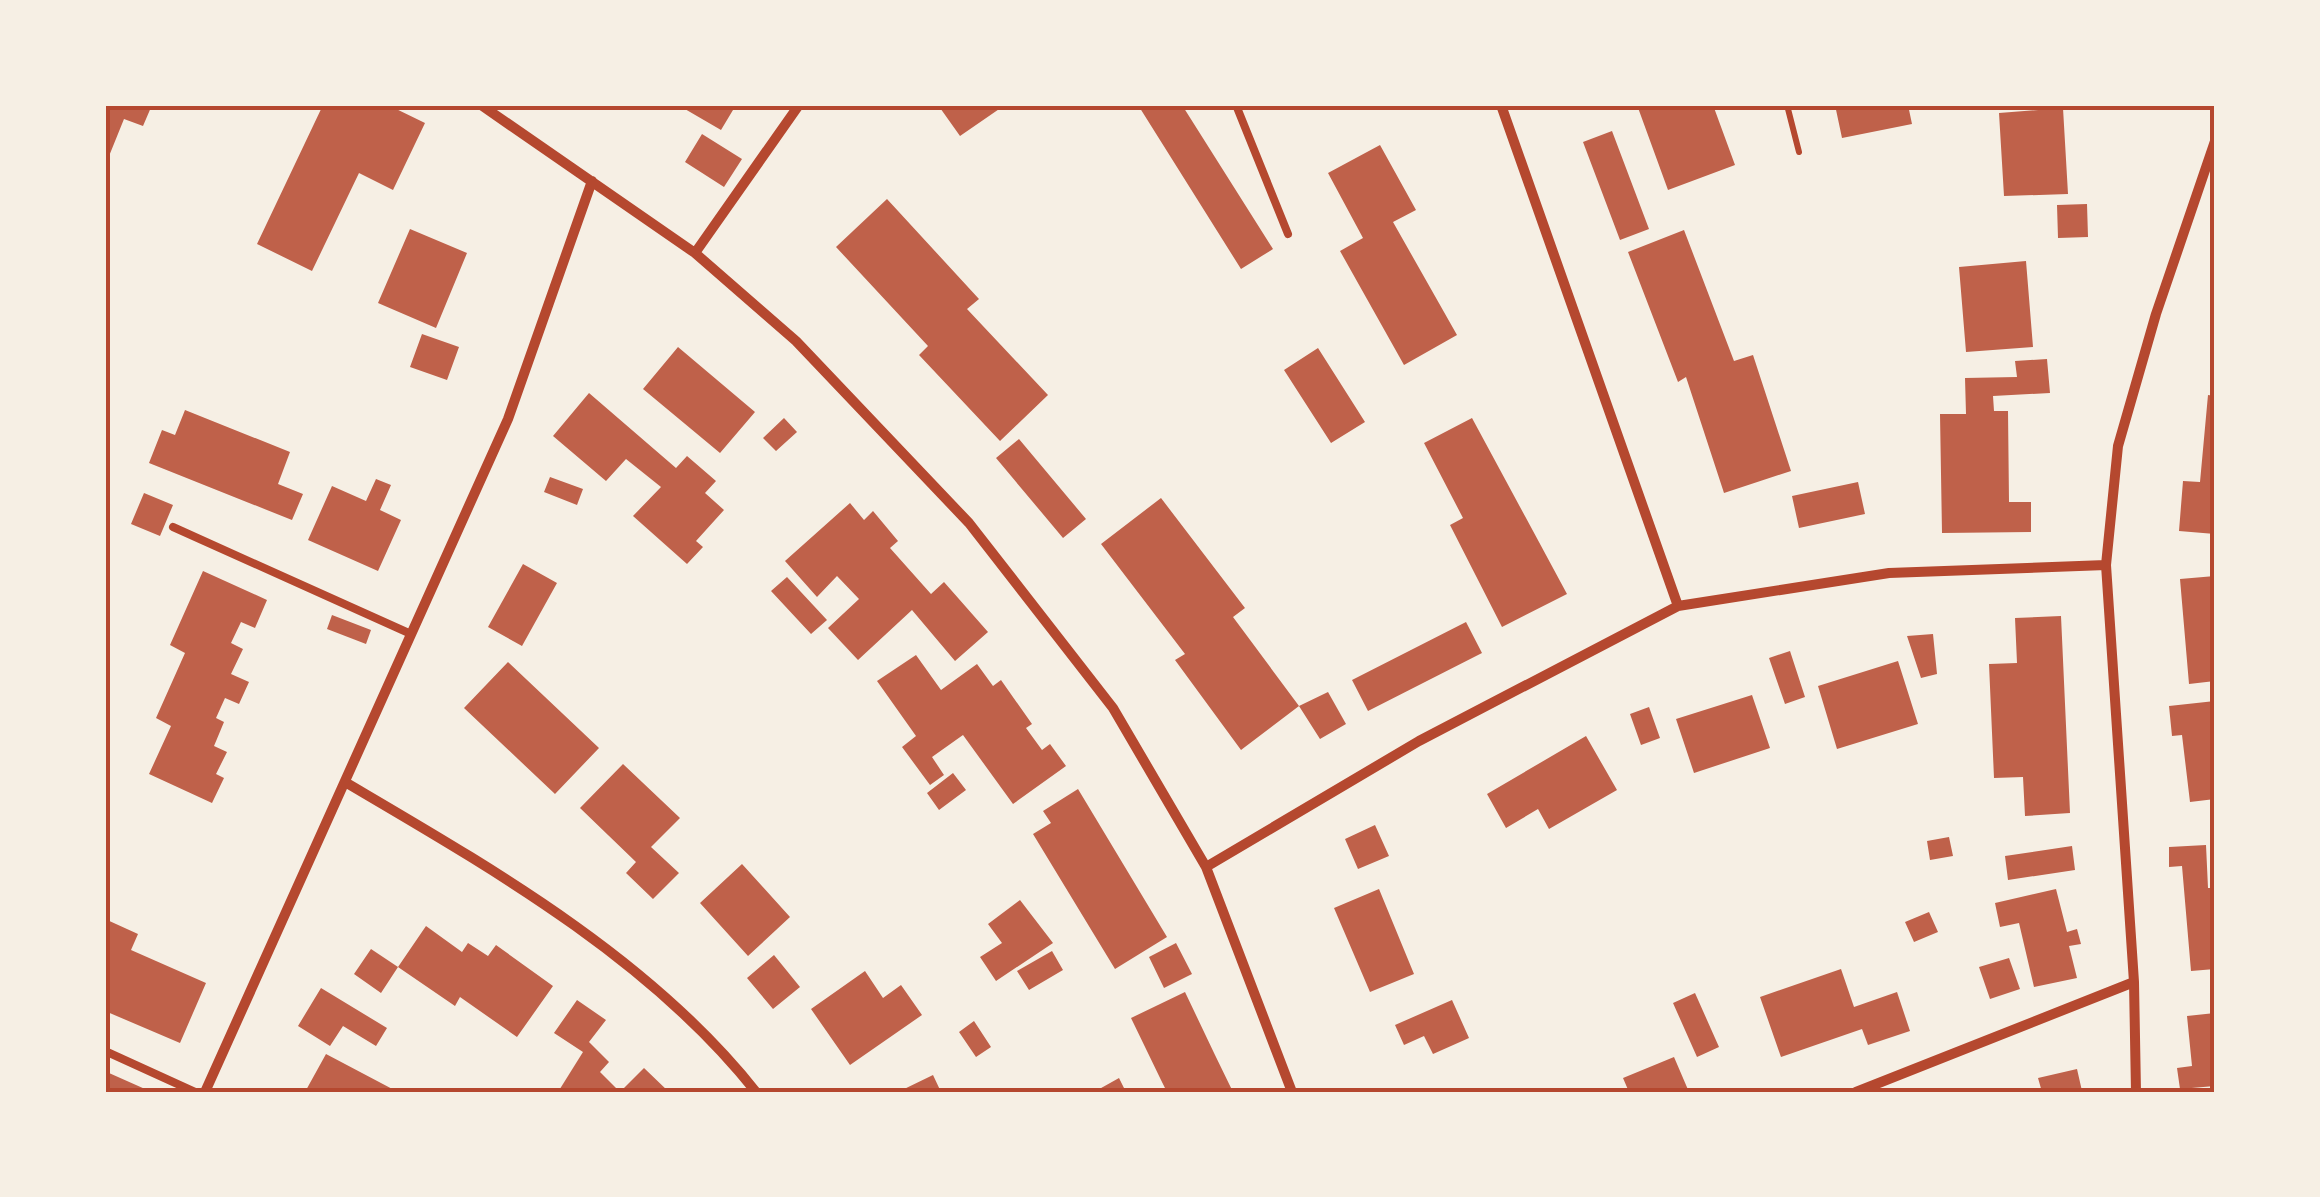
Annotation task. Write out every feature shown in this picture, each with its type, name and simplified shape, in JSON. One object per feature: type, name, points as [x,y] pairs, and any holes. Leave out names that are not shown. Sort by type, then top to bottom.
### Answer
[{"type":"street","points":[[481,105],[695,253],[796,341],[969,523],[1113,708],[1206,868],[1292,1092]]},
{"type":"street","points":[[695,253],[798,105]]},
{"type":"street","points":[[1501,105],[1678,606]]},
{"type":"street","points":[[2136,1092],[2134,982],[2106,564],[2118,446],[2156,314],[2215,141]]},
{"type":"street","points":[[205,1092],[508,419],[592,181]]},
{"type":"street","points":[[1206,868],[1419,741],[1678,606],[1888,572],[2106,564]]},
{"type":"street","points":[[346,782],[492,868],[636,974],[714,1040],[756,1092]]},
{"type":"street","points":[[1856,1092],[2134,982]]},
{"type":"lane","points":[[1236,105],[1288,234]]},
{"type":"lane","points":[[172,526],[411,634]]},
{"type":"lane","points":[[105,1051],[195,1092]]},
{"type":"path","points":[[1786,105],[1799,152]]},
{"type":"building","points":[[105,105],[152,105],[143,126],[124,119],[105,166]]},
{"type":"building","points":[[323,105],[388,105],[425,123],[393,190],[359,173],[312,271],[257,244]]},
{"type":"building","points":[[678,105],[736,105],[721,130]]},
{"type":"building","points":[[938,105],[1005,105],[960,136]]},
{"type":"building","points":[[1138,105],[1182,105],[1273,249],[1241,269]]},
{"type":"building","points":[[1637,105],[1713,105],[1735,165],[1668,190]]},
{"type":"building","points":[[1835,105],[1908,105],[1912,124],[1842,138]]},
{"type":"building","points":[[2063,108],[2068,194],[2004,196],[1999,113]]},
{"type":"building","points":[[1612,131],[1649,229],[1620,240],[1583,142]]},
{"type":"building","points":[[702,134],[742,159],[724,187],[685,162]]},
{"type":"building","points":[[1380,145],[1416,210],[1393,222],[1457,335],[1404,365],[1340,251],[1363,238],[1328,173]]},
{"type":"building","points":[[887,199],[979,299],[967,309],[1048,395],[1000,441],[919,355],[928,346],[836,247]]},
{"type":"building","points":[[2087,204],[2088,237],[2058,238],[2057,205]]},
{"type":"building","points":[[410,229],[467,253],[436,328],[378,303]]},
{"type":"building","points":[[1684,230],[1734,361],[1753,355],[1791,471],[1724,493],[1686,377],[1678,382],[1628,252]]},
{"type":"building","points":[[2026,261],[2033,347],[1966,352],[1959,267]]},
{"type":"building","points":[[422,334],[459,347],[447,380],[410,367]]},
{"type":"building","points":[[678,347],[755,412],[720,453],[643,389]]},
{"type":"building","points":[[1318,348],[1365,422],[1331,443],[1284,370]]},
{"type":"building","points":[[2047,359],[2050,393],[1993,396],[1994,411],[2008,411],[2009,502],[2031,502],[2031,532],[1942,533],[1940,414],[1966,414],[1965,378],[2017,377],[2015,361]]},
{"type":"building","points":[[589,393],[676,468],[687,456],[716,481],[705,493],[724,510],[696,541],[703,547],[687,564],[633,516],[661,487],[626,459],[606,481],[553,436]]},
{"type":"building","points":[[2208,395],[2215,396],[2215,534],[2179,531],[2183,481],[2200,482]]},
{"type":"building","points":[[185,410],[290,452],[278,484],[303,494],[292,520],[149,463],[162,430],[175,435]]},
{"type":"building","points":[[784,418],[797,432],[776,451],[763,438]]},
{"type":"building","points":[[1472,418],[1567,594],[1502,627],[1450,525],[1463,518],[1424,443]]},
{"type":"building","points":[[1019,439],[1086,519],[1063,538],[996,458]]},
{"type":"building","points":[[550,477],[583,489],[577,505],[544,492]]},
{"type":"building","points":[[376,479],[391,485],[380,510],[401,520],[378,571],[308,540],[332,486],[366,501]]},
{"type":"building","points":[[1858,482],[1865,514],[1799,528],[1792,496]]},
{"type":"building","points":[[144,493],[173,505],[160,536],[131,524]]},
{"type":"building","points":[[1161,498],[1245,608],[1233,617],[1299,706],[1241,750],[1175,660],[1185,654],[1101,544]]},
{"type":"building","points":[[850,503],[864,520],[873,511],[898,541],[890,548],[931,594],[944,582],[988,632],[955,661],[912,610],[858,660],[828,628],[859,599],[837,576],[817,597],[785,561]]},
{"type":"building","points":[[523,564],[557,583],[522,646],[488,627]]},
{"type":"building","points":[[203,571],[267,600],[255,628],[241,622],[231,643],[243,649],[231,674],[249,682],[239,704],[225,698],[216,718],[224,722],[214,746],[227,752],[216,774],[224,778],[212,803],[149,774],[171,726],[156,718],[185,653],[170,645]]},
{"type":"building","points":[[2215,576],[2215,681],[2189,684],[2180,579]]},
{"type":"building","points":[[787,577],[827,620],[811,634],[771,591]]},
{"type":"building","points":[[332,615],[371,630],[366,644],[327,629]]},
{"type":"building","points":[[2061,616],[2070,813],[2025,816],[2023,777],[1994,778],[1989,664],[2017,663],[2015,618]]},
{"type":"building","points":[[1466,622],[1482,653],[1368,711],[1352,680]]},
{"type":"building","points":[[1933,634],[1937,674],[1921,678],[1907,636]]},
{"type":"building","points":[[1790,651],[1805,697],[1785,704],[1769,658]]},
{"type":"building","points":[[916,655],[941,690],[977,664],[993,686],[1001,680],[1032,724],[1026,728],[1042,750],[1050,744],[1066,766],[1013,804],[963,735],[932,757],[944,775],[930,785],[902,747],[916,736],[877,681]]},
{"type":"building","points":[[1898,661],[1918,724],[1837,749],[1818,686]]},
{"type":"building","points":[[508,662],[599,748],[555,794],[464,708]]},
{"type":"building","points":[[1328,692],[1346,724],[1320,739],[1299,706]]},
{"type":"building","points":[[1752,695],[1770,748],[1694,773],[1676,719]]},
{"type":"building","points":[[2215,701],[2215,799],[2190,802],[2182,735],[2172,736],[2169,706]]},
{"type":"building","points":[[1649,707],[1660,738],[1641,745],[1630,714]]},
{"type":"building","points":[[1586,736],[1617,790],[1549,829],[1538,809],[1506,828],[1487,794]]},
{"type":"building","points":[[623,764],[680,818],[651,847],[679,873],[653,899],[626,873],[636,862],[580,808]]},
{"type":"building","points":[[953,773],[966,790],[939,810],[927,793]]},
{"type":"building","points":[[1078,789],[1167,937],[1115,969],[1033,834],[1051,823],[1043,811]]},
{"type":"building","points":[[1375,825],[1389,856],[1358,869],[1345,839]]},
{"type":"building","points":[[1949,837],[1953,856],[1930,860],[1927,841]]},
{"type":"building","points":[[2206,845],[2208,888],[2215,888],[2215,969],[2191,971],[2182,866],[2169,867],[2169,847]]},
{"type":"building","points":[[2072,846],[2075,870],[2008,880],[2005,856]]},
{"type":"building","points":[[742,864],[790,917],[748,956],[700,903]]},
{"type":"building","points":[[1379,889],[1414,974],[1370,992],[1334,908]]},
{"type":"building","points":[[2056,889],[2067,932],[2077,929],[2081,944],[2069,946],[2077,978],[2034,987],[2019,923],[2000,927],[1995,903]]},
{"type":"building","points":[[1020,900],[1053,943],[996,981],[980,957],[1002,943],[988,924]]},
{"type":"building","points":[[1929,912],[1938,932],[1914,942],[1905,922]]},
{"type":"building","points":[[105,919],[138,934],[131,950],[206,983],[180,1043],[105,1011]]},
{"type":"building","points":[[426,926],[462,952],[468,943],[488,956],[496,945],[553,986],[517,1037],[460,997],[455,1006],[398,967]]},
{"type":"building","points":[[1176,943],[1192,974],[1164,988],[1149,957]]},
{"type":"building","points":[[371,949],[398,967],[381,993],[354,974]]},
{"type":"building","points":[[1052,951],[1063,970],[1029,990],[1017,971]]},
{"type":"building","points":[[774,955],[800,987],[773,1009],[747,978]]},
{"type":"building","points":[[2009,958],[2020,989],[1990,999],[1979,967]]},
{"type":"building","points":[[1841,969],[1854,1007],[1897,992],[1910,1031],[1868,1045],[1862,1029],[1781,1057],[1760,997]]},
{"type":"building","points":[[865,971],[883,998],[901,985],[922,1015],[850,1065],[811,1009]]},
{"type":"building","points":[[321,988],[387,1028],[376,1046],[343,1026],[330,1046],[298,1026]]},
{"type":"building","points":[[1185,992],[1233,1092],[1167,1092],[1131,1018]]},
{"type":"building","points":[[1695,993],[1719,1047],[1697,1057],[1673,1003]]},
{"type":"building","points":[[577,1000],[606,1020],[589,1042],[609,1062],[600,1072],[620,1092],[558,1092],[583,1052],[554,1033]]},
{"type":"building","points":[[1452,1000],[1469,1038],[1433,1054],[1424,1036],[1404,1045],[1395,1025]]},
{"type":"building","points":[[2215,1013],[2215,1086],[2180,1089],[2177,1068],[2192,1066],[2187,1016]]},
{"type":"building","points":[[974,1021],[991,1047],[976,1057],[959,1032]]},
{"type":"building","points":[[326,1054],[398,1092],[305,1092]]},
{"type":"building","points":[[1674,1057],[1689,1092],[1629,1092],[1623,1078]]},
{"type":"building","points":[[644,1068],[669,1092],[620,1092]]},
{"type":"building","points":[[2077,1069],[2082,1091],[2042,1092],[2038,1078]]},
{"type":"building","points":[[109,1073],[145,1089],[105,1092]]},
{"type":"building","points":[[933,1075],[941,1092],[898,1092]]},
{"type":"building","points":[[1119,1078],[1126,1092],[1094,1092]]}]
